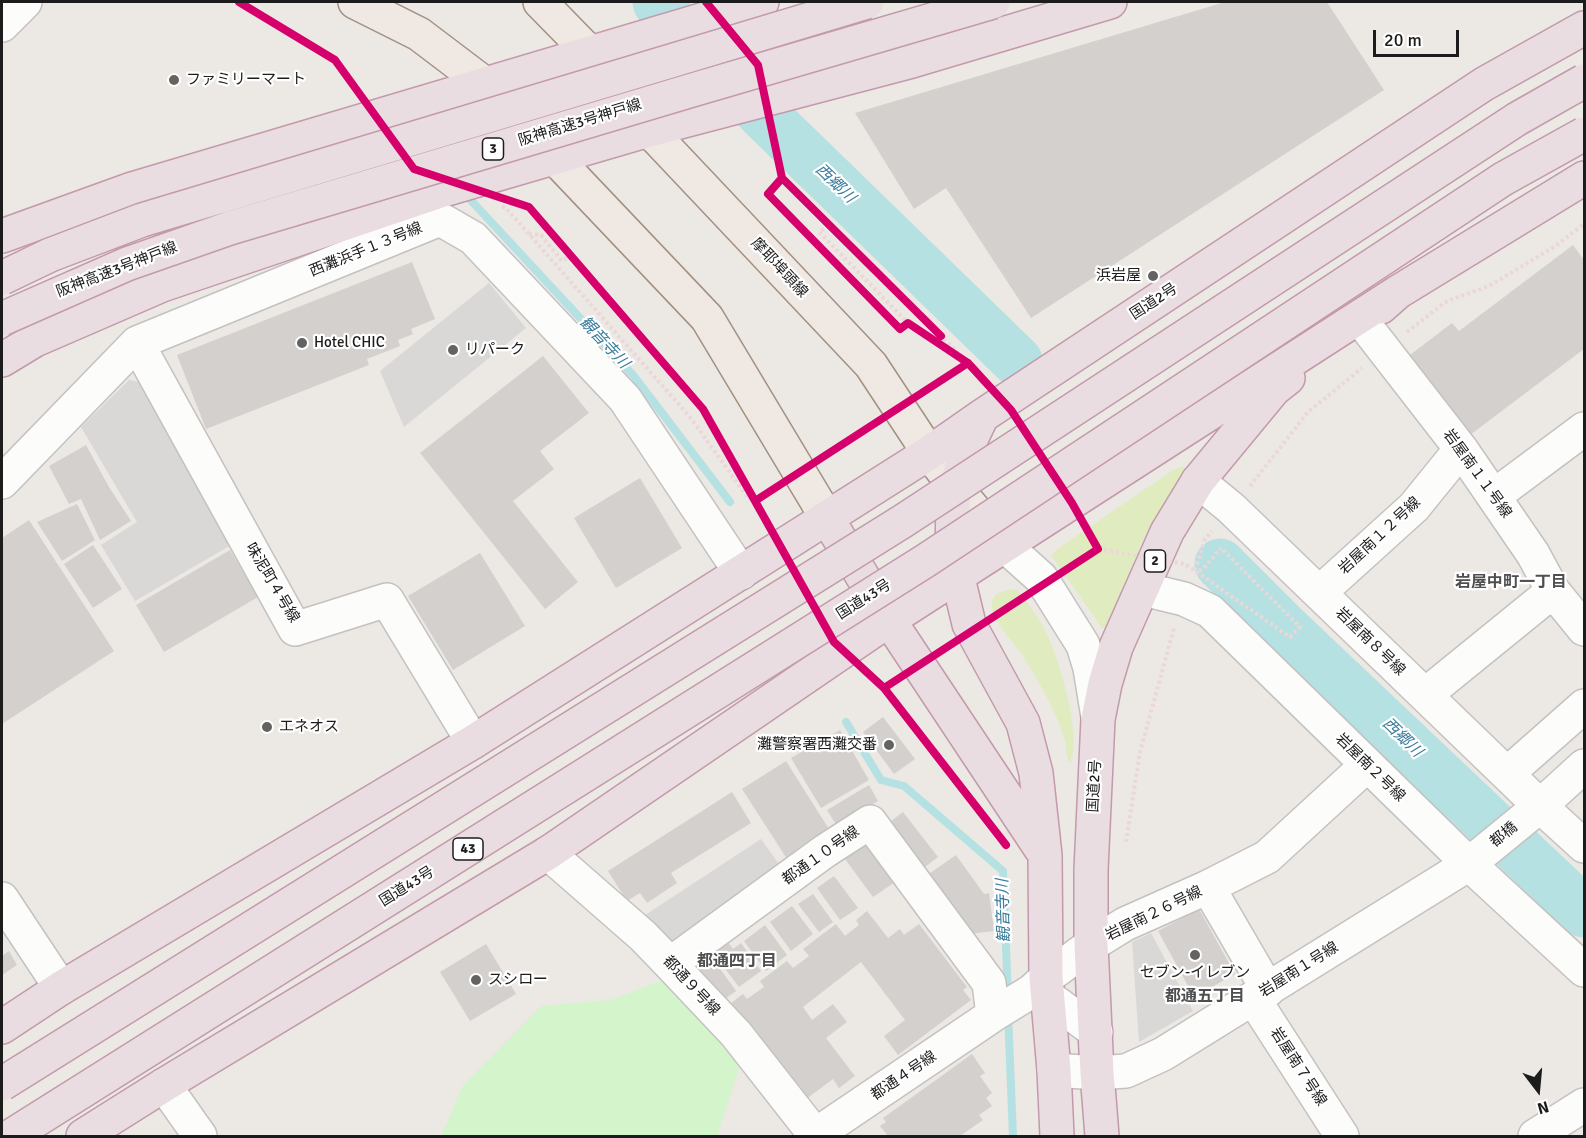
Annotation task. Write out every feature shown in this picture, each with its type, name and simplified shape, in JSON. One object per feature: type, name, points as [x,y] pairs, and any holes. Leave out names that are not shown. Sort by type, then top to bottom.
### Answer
[{"type":"highway","points":[[2,236],[132,189],[643,36],[717,11],[762,2]]},
{"type":"highway","name":"3","points":[[2,278],[50,255],[142,220],[867,2]]},
{"type":"highway","name":"阪神高速3号神戸線","points":[[2,319],[127,264],[230,228],[993,2]]},
{"type":"highway","points":[[2,360],[35,340],[162,285],[437,192],[712,113],[775,91],[912,61],[1110,2]]},
{"type":"highway","name":"国道2号","points":[[2,1027],[61,988],[473,742],[741,573],[929,453],[1484,84],[1584,28]]},
{"type":"highway","points":[[2,1084],[903,521],[1517,119],[1584,81]]},
{"type":"highway","name":"国道43号","points":[[10,1137],[925,561],[1503,179],[1584,134]]},
{"type":"highway","name":"国道2号","points":[[83,1137],[164,1085],[548,853],[956,576],[1398,292],[1584,178]]},
{"type":"highway","name":"国道2号","points":[[1102,1137],[1091,945],[1091,870],[1098,719],[1116,647],[1167,532],[1197,481],[1274,389],[1364,324],[1398,292]]},
{"type":"highway","points":[[982,416],[966,450],[953,500],[952,554],[969,624],[1023,723],[1036,773],[1044,855],[1026,997],[1054,1070],[1057,1137]]},
{"type":"highway","points":[[827,518],[889,620],[1044,855]]},
{"type":"main road","points":[[355,2],[419,34],[485,84],[707,318],[827,518]]},
{"type":"main road","name":"摩耶埠頭線","points":[[540,2],[589,52],[649,130],[871,365],[929,453],[1004,545]]},
{"type":"street","points":[[2,24],[25,2]]},
{"type":"street","name":"西灘浜手１３号線","points":[[4,471],[137,343],[440,219],[474,238],[625,399],[741,573]]},
{"type":"street","name":"岩屋南１１号線","points":[[1364,324],[1461,448],[1533,554],[1553,591],[1584,629]]},
{"type":"street","name":"味泥町４号線","points":[[137,343],[295,628],[387,600],[473,742]]},
{"type":"street","points":[[1494,496],[1584,429]]},
{"type":"street","name":"岩屋南１２号線","points":[[1319,593],[1414,507],[1461,448]]},
{"type":"street","name":"岩屋南８号線","points":[[1197,481],[1231,508],[1584,846]]},
{"type":"street","points":[[1004,545],[1041,578],[1083,645],[1090,668],[1098,719]]},
{"type":"street","name":"岩屋南２号線","points":[[1143,589],[1184,599],[1210,611],[1469,864],[1584,970]]},
{"type":"street","points":[[1425,695],[1553,591]]},
{"type":"street","points":[[1507,774],[1584,706]]},
{"type":"street","points":[[1208,887],[1267,857],[1367,765]]},
{"type":"street","points":[[1540,806],[1584,766]]},
{"type":"street","name":"都橋","points":[[1469,864],[1540,806]]},
{"type":"street","name":"都通１０号線","points":[[670,964],[815,858],[870,822],[989,983],[1026,997]]},
{"type":"street","name":"都通９号線","points":[[548,853],[643,936],[670,964],[736,1034],[815,1136]]},
{"type":"street","name":"岩屋南１号線","points":[[1054,1070],[1097,1073],[1126,1071],[1163,1054],[1469,864]]},
{"type":"street","name":"岩屋南２６号線","points":[[1026,997],[1091,945],[1125,924],[1208,887],[1261,994]]},
{"type":"street","points":[[2,899],[61,988]]},
{"type":"street","name":"岩屋南７号線","points":[[1261,994],[1342,1137]]},
{"type":"street","points":[[1026,997],[1096,1032]]},
{"type":"street","name":"都通４号線","points":[[815,1136],[1026,997]]},
{"type":"street","points":[[164,1085],[200,1137]]},
{"type":"street","points":[[1535,1137],[1584,1105]]},
{"type":"path","points":[[239,2],[335,60],[381,123]]},
{"type":"path","points":[[775,91],[782,178],[968,363],[908,323],[819,232],[829,226]]},
{"type":"path","points":[[782,178],[768,194],[900,329],[908,323]]},
{"type":"path","points":[[466,186],[529,207],[703,409],[755,501]]},
{"type":"path","points":[[498,206],[505,207],[690,417],[748,498]]},
{"type":"path","points":[[529,234],[541,236],[562,261],[571,255]]},
{"type":"path","points":[[1098,549],[1185,564],[1290,637],[1300,627],[1221,548],[1204,568],[1194,574],[1205,538],[1216,525]]},
{"type":"path","points":[[1124,852],[1140,752],[1176,623]]},
{"type":"path","points":[[885,688],[956,780]]},
{"type":"shaded area","name":"リパーク","points":[[489,283],[526,328],[404,427],[380,371]]},
{"type":"shaded area","points":[[129,380],[140,382],[231,545],[135,601],[101,545],[137,522],[81,427]]},
{"type":"shaded area","points":[[761,839],[783,870],[669,953],[636,921]]},
{"type":"shaded area","points":[[1151,933],[1193,1011],[1139,1042],[1132,942]]},
{"type":"green space","points":[[1183,466],[1185,470],[1141,544],[1113,612],[1109,628],[1102,628],[1051,555],[1173,470]]},
{"type":"green space","points":[[1016,589],[1046,632],[1063,678],[1074,735],[1070,763],[1059,723],[1037,678],[994,614],[992,601],[996,595]]},
{"type":"green space","points":[[667,978],[741,1063],[718,1136],[441,1136],[463,1085],[541,1006],[611,1000]]},
{"type":"building","points":[[1225,2],[1327,2],[1384,90],[1031,318],[946,188],[914,209],[855,113]]},
{"type":"building","points":[[1573,245],[1584,260],[1584,349],[1462,441],[1402,361],[1452,323],[1459,331]]},
{"type":"building","name":"Hotel CHIC","points":[[412,262],[435,319],[411,329],[413,334],[398,340],[400,346],[367,359],[369,365],[206,429],[177,355]]},
{"type":"building","points":[[543,356],[589,413],[540,451],[554,469],[513,501],[578,582],[545,609],[420,453]]},
{"type":"building","points":[[86,445],[131,521],[100,540],[81,499],[69,504],[49,466]]},
{"type":"building","points":[[640,478],[682,548],[616,588],[574,518]]},
{"type":"building","points":[[77,504],[95,540],[62,561],[37,522]]},
{"type":"building","points":[[29,520],[114,651],[2,724],[2,538]]},
{"type":"building","points":[[93,545],[122,589],[93,608],[64,564]]},
{"type":"building","points":[[230,550],[258,597],[164,652],[136,605]]},
{"type":"building","points":[[480,553],[525,626],[453,670],[408,596]]},
{"type":"building","name":"灘警察署西灘交番","points":[[883,717],[915,759],[894,774],[863,732]]},
{"type":"building","points":[[840,730],[869,780],[821,808],[791,758]]},
{"type":"building","points":[[786,761],[832,834],[789,862],[742,789]]},
{"type":"building","points":[[869,785],[878,801],[837,826],[827,810]]},
{"type":"building","points":[[732,792],[751,823],[671,873],[677,883],[647,903],[640,893],[627,901],[608,871]]},
{"type":"building","points":[[903,812],[938,857],[917,873],[882,828]]},
{"type":"building","points":[[868,830],[895,882],[873,897],[839,851]]},
{"type":"building","points":[[956,855],[984,894],[989,893],[994,931],[961,935],[923,878]]},
{"type":"building","points":[[834,876],[858,908],[840,920],[817,888]]},
{"type":"building","points":[[813,894],[833,922],[819,932],[798,904]]},
{"type":"building","points":[[792,906],[813,934],[791,951],[770,922]]},
{"type":"building","points":[[1199,909],[1235,974],[1194,997],[1158,931]]},
{"type":"building","points":[[867,911],[888,938],[900,929],[904,935],[919,924],[967,987],[963,990],[971,1000],[898,1055],[884,1036],[905,1020],[861,962],[803,1007],[812,1020],[833,1004],[847,1022],[826,1038],[855,1076],[839,1088],[833,1079],[805,1100],[731,1003],[743,994],[747,999],[764,987],[760,981],[787,961],[793,968],[809,956],[803,949],[836,924],[845,936],[859,925],[856,920]]},
{"type":"building","points":[[765,925],[787,955],[766,971],[744,941]]},
{"type":"building","points":[[728,942],[733,949],[741,943],[761,971],[739,987],[713,953]]},
{"type":"building","points":[[486,944],[516,994],[470,1021],[440,972]]},
{"type":"building","points":[[9,951],[17,965],[2,975],[2,956]]},
{"type":"building","points":[[711,956],[736,991],[717,1005],[692,970]]},
{"type":"building","points":[[972,1054],[985,1073],[980,1076],[992,1093],[986,1098],[992,1106],[979,1115],[983,1120],[960,1136],[888,1136],[880,1126],[886,1122],[883,1118]]},
{"type":"waterway","name":"西郷川","points":[[658,2],[670,20],[769,120],[1017,361]]},
{"type":"waterway","name":"観音寺川","points":[[466,195],[633,375],[730,502]]},
{"type":"waterway","name":"西郷川","points":[[1220,564],[1284,628],[1584,912]]},
{"type":"waterway","name":"観音寺川","points":[[846,722],[881,780],[904,786],[1003,871],[1008,998]]},
{"type":"waterway","name":"観音寺川","points":[[1008,1014],[1013,1136]]},
{"type":"cycle path","points":[[239,2],[335,60],[414,169],[529,207],[703,409],[755,501]]},
{"type":"cycle path","points":[[706,2],[758,65],[782,178],[768,194],[900,329],[908,323],[968,363]]},
{"type":"cycle path","points":[[782,178],[941,336]]},
{"type":"cycle path","points":[[884,688],[1098,549],[1072,503],[1011,410],[968,363],[755,501],[834,642],[884,688],[1006,845]]},
{"type":"place","name":"ファミリーマート","points":[[174,80]]},
{"type":"place","name":"浜岩屋","points":[[1153,276]]},
{"type":"place","name":"Hotel CHIC","points":[[302,343]]},
{"type":"place","name":"リパーク","points":[[453,350]]},
{"type":"place","name":"エネオス","points":[[267,727]]},
{"type":"place","name":"灘警察署西灘交番","points":[[889,745]]},
{"type":"place","name":"セブン-イレブン","points":[[1195,955]]},
{"type":"place","name":"スシロー","points":[[476,980]]},
{"type":"district","name":"岩屋中町一丁目","points":[[1511,583]]},
{"type":"district","name":"都通四丁目","points":[[737,962]]},
{"type":"district","name":"都通五丁目","points":[[1205,997]]}]
